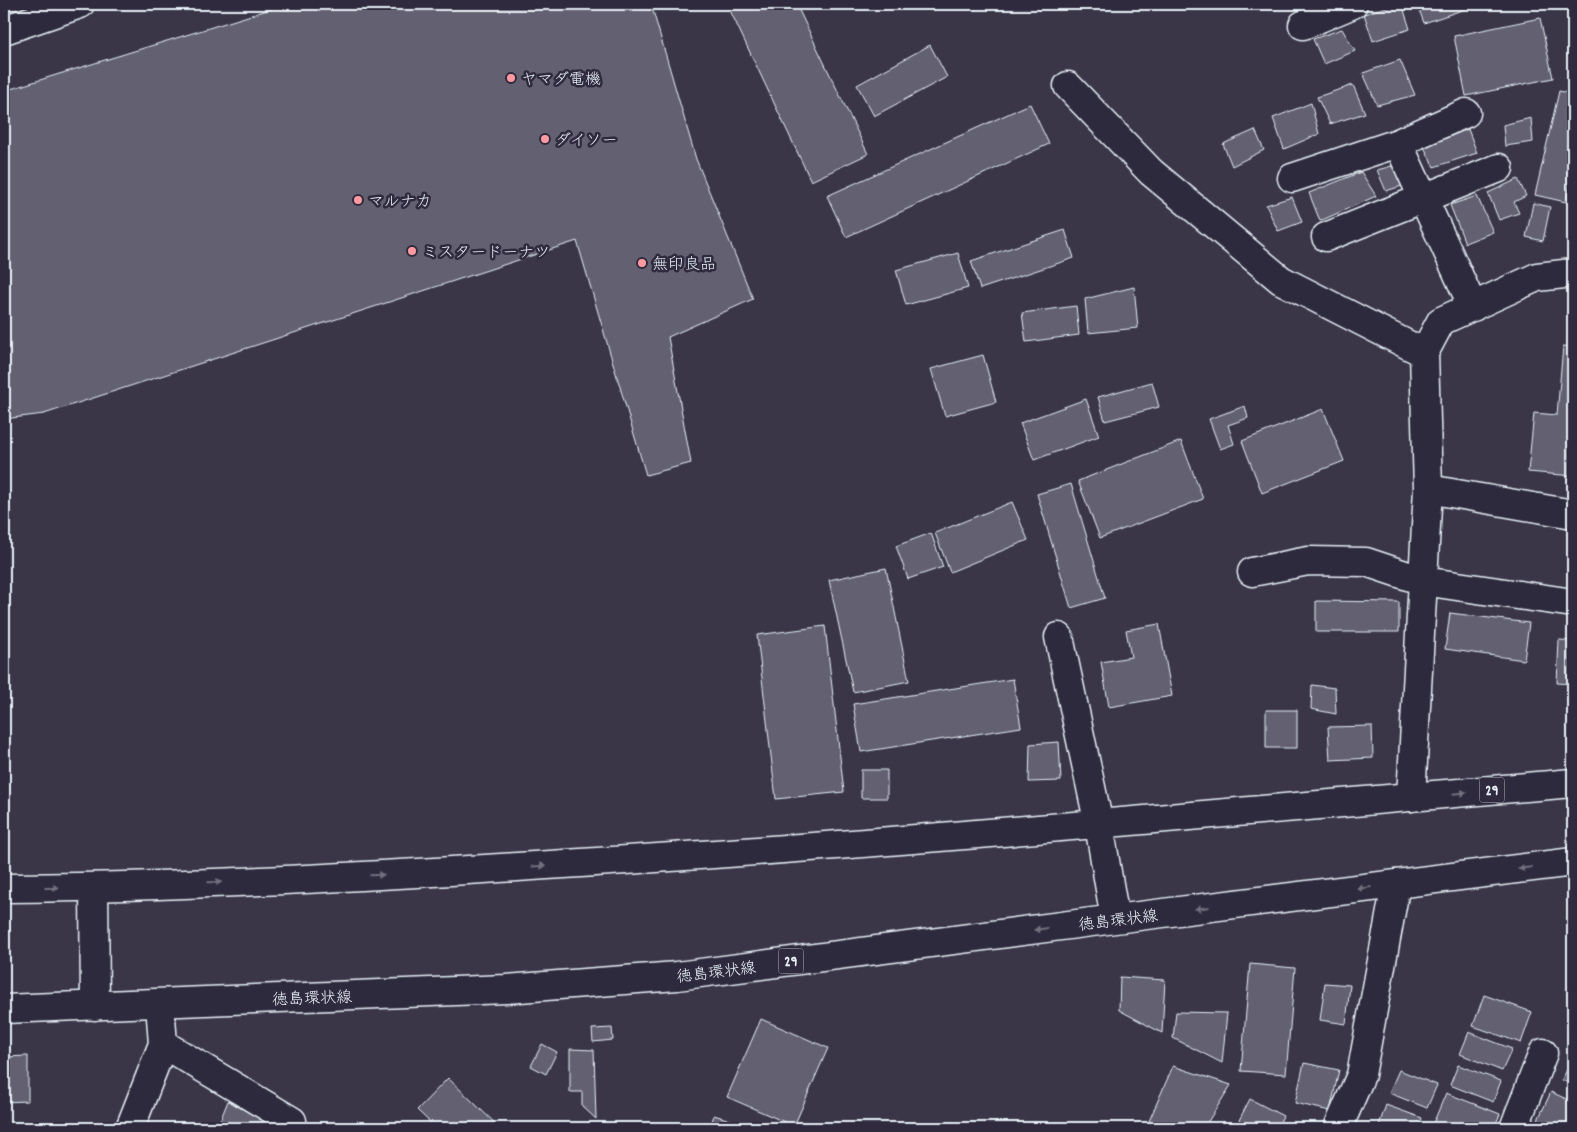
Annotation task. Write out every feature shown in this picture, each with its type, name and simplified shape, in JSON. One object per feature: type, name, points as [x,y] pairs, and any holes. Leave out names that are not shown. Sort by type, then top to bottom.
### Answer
[{"type":"main road","points":[[4,30],[80,4]]},
{"type":"main road","points":[[1303,25],[1353,4]]},
{"type":"main road","points":[[1068,86],[1151,172],[1281,280],[1424,353]]},
{"type":"main road","points":[[1292,178],[1398,143],[1466,113]]},
{"type":"main road","points":[[1398,143],[1473,307]]},
{"type":"main road","points":[[1326,237],[1499,168]]},
{"type":"main road","points":[[1411,797],[1428,489],[1424,353],[1441,321],[1537,277],[1573,269]]},
{"type":"main road","points":[[1428,489],[1573,514]]},
{"type":"main road","points":[[1252,572],[1308,561],[1366,562],[1423,581],[1573,602]]},
{"type":"main road","points":[[1059,637],[1099,824],[1115,919]]},
{"type":"main road","name":"29","points":[[4,888],[94,887],[396,875],[643,860],[1099,824],[1573,783]]},
{"type":"main road","name":"徳島環状線","points":[[4,1010],[506,989],[678,976],[1573,862]]},
{"type":"main road","points":[[1338,1128],[1361,1076],[1396,884]]},
{"type":"main road","points":[[94,887],[95,1006]]},
{"type":"main road","points":[[130,1128],[163,1044],[160,1004]]},
{"type":"main road","points":[[163,1044],[292,1120]]},
{"type":"main road","points":[[1514,1128],[1543,1053]]},
{"type":"building","name":"マルナカ","points":[[287,4],[651,4],[696,159],[753,299],[668,337],[691,463],[646,475],[577,241],[44,414],[4,419],[4,91]]},
{"type":"building","points":[[727,4],[796,4],[868,154],[811,181]]},
{"type":"building","points":[[1402,4],[1410,29],[1373,41],[1364,14]]},
{"type":"building","points":[[1417,4],[1480,4],[1424,23]]},
{"type":"building","points":[[1540,18],[1553,78],[1466,96],[1454,36]]},
{"type":"building","points":[[1342,29],[1355,51],[1324,64],[1313,39]]},
{"type":"building","points":[[930,45],[947,77],[874,116],[857,85]]},
{"type":"building","points":[[1400,60],[1415,95],[1377,105],[1363,73]]},
{"type":"building","points":[[1353,85],[1365,113],[1330,124],[1317,97]]},
{"type":"building","points":[[1559,91],[1573,94],[1573,170],[1566,202],[1535,195]]},
{"type":"building","points":[[1311,103],[1319,134],[1284,149],[1273,118]]},
{"type":"building","points":[[1030,104],[1049,144],[846,237],[827,196]]},
{"type":"building","points":[[1531,118],[1533,142],[1505,146],[1503,125]]},
{"type":"building","points":[[1468,129],[1477,153],[1434,167],[1424,147]]},
{"type":"building","points":[[1255,130],[1264,150],[1232,166],[1223,144]]},
{"type":"building","points":[[1396,165],[1405,185],[1386,191],[1377,170]]},
{"type":"building","points":[[1361,172],[1376,196],[1320,221],[1309,193]]},
{"type":"building","points":[[1518,179],[1526,196],[1514,202],[1519,213],[1499,220],[1488,193]]},
{"type":"building","points":[[1477,196],[1493,232],[1465,243],[1450,205]]},
{"type":"building","points":[[1292,197],[1302,222],[1278,231],[1266,205]]},
{"type":"building","points":[[1533,203],[1550,207],[1543,241],[1526,237]]},
{"type":"building","points":[[1065,230],[1074,258],[980,289],[971,261]]},
{"type":"building","points":[[958,253],[968,288],[906,305],[896,270]]},
{"type":"building","points":[[1134,287],[1138,328],[1088,333],[1085,299]]},
{"type":"building","points":[[1076,306],[1079,335],[1026,342],[1022,313]]},
{"type":"building","points":[[1563,346],[1573,347],[1573,476],[1528,472],[1534,413],[1557,415]]},
{"type":"building","points":[[983,355],[996,402],[945,416],[931,369]]},
{"type":"building","points":[[1152,382],[1159,407],[1105,421],[1098,397]]},
{"type":"building","points":[[1086,399],[1099,436],[1034,460],[1020,423]]},
{"type":"building","points":[[1245,406],[1248,418],[1228,425],[1234,444],[1220,449],[1209,419]]},
{"type":"building","points":[[1323,409],[1344,461],[1262,493],[1242,441]]},
{"type":"building","points":[[1181,441],[1203,499],[1100,538],[1078,481]]},
{"type":"building","points":[[1071,484],[1105,598],[1071,608],[1037,494]]},
{"type":"building","points":[[1012,502],[1028,540],[950,572],[935,533]]},
{"type":"building","points":[[931,533],[943,567],[908,579],[896,546]]},
{"type":"building","points":[[886,568],[909,681],[853,692],[829,580]]},
{"type":"building","points":[[1316,601],[1399,602],[1399,632],[1316,632]]},
{"type":"building","points":[[1450,613],[1529,623],[1524,660],[1445,649]]},
{"type":"building","points":[[1159,624],[1172,696],[1109,707],[1101,662],[1131,657],[1126,630]]},
{"type":"building","points":[[825,626],[844,792],[776,799],[757,635]]},
{"type":"building","points":[[1559,640],[1573,641],[1573,684],[1557,683]]},
{"type":"building","points":[[1013,679],[1021,727],[861,752],[853,704]]},
{"type":"building","points":[[1312,685],[1335,688],[1336,714],[1311,709]]},
{"type":"building","points":[[1266,710],[1297,710],[1297,748],[1266,748]]},
{"type":"building","points":[[1372,726],[1373,758],[1330,760],[1328,727]]},
{"type":"building","points":[[1059,742],[1061,781],[1029,782],[1030,744]]},
{"type":"building","points":[[861,770],[887,770],[887,798],[861,798]]},
{"type":"building","points":[[1250,964],[1295,968],[1286,1074],[1241,1071]]},
{"type":"building","points":[[1120,977],[1165,980],[1162,1033],[1119,1010]]},
{"type":"building","points":[[1325,983],[1350,985],[1346,1024],[1320,1020]]},
{"type":"building","points":[[1484,995],[1532,1012],[1521,1043],[1473,1026]]},
{"type":"building","points":[[1176,1012],[1227,1013],[1222,1063],[1173,1038]]},
{"type":"building","points":[[761,1019],[828,1048],[794,1126],[727,1097]]},
{"type":"building","points":[[612,1028],[613,1040],[593,1042],[592,1029]]},
{"type":"building","points":[[1469,1032],[1512,1049],[1502,1071],[1460,1054]]},
{"type":"building","points":[[542,1044],[557,1052],[546,1074],[531,1066]]},
{"type":"building","points":[[570,1049],[594,1050],[596,1119],[582,1106],[582,1092],[570,1092]]},
{"type":"building","points":[[28,1056],[28,1101],[4,1102],[4,1057]]},
{"type":"building","points":[[1573,1057],[1573,1085],[1562,1080]]},
{"type":"building","points":[[1304,1063],[1339,1070],[1330,1111],[1295,1103]]},
{"type":"building","points":[[1458,1065],[1501,1081],[1493,1102],[1450,1085]]},
{"type":"building","points":[[1173,1066],[1231,1085],[1204,1128],[1146,1128]]},
{"type":"building","points":[[1399,1070],[1437,1085],[1427,1108],[1389,1093]]},
{"type":"building","points":[[448,1078],[500,1128],[436,1128],[417,1110]]},
{"type":"building","points":[[1551,1092],[1573,1102],[1573,1128],[1534,1128]]},
{"type":"building","points":[[1446,1093],[1500,1114],[1494,1128],[1437,1128],[1432,1126]]},
{"type":"building","points":[[1250,1099],[1283,1116],[1277,1128],[1235,1128]]},
{"type":"building","points":[[228,1101],[278,1128],[217,1128]]},
{"type":"building","points":[[1386,1105],[1422,1118],[1419,1128],[1378,1128]]},
{"type":"building","points":[[714,1115],[756,1128],[710,1128]]},
{"type":"building","points":[[357,1121],[370,1128],[353,1128]]},
{"type":"place","name":"ヤマダ電機","points":[[511,78]]},
{"type":"place","name":"ダイソー","points":[[545,139]]},
{"type":"place","name":"マルナカ","points":[[358,200]]},
{"type":"place","name":"ミスタードーナツ","points":[[412,251]]},
{"type":"place","name":"無印良品","points":[[642,263]]}]
